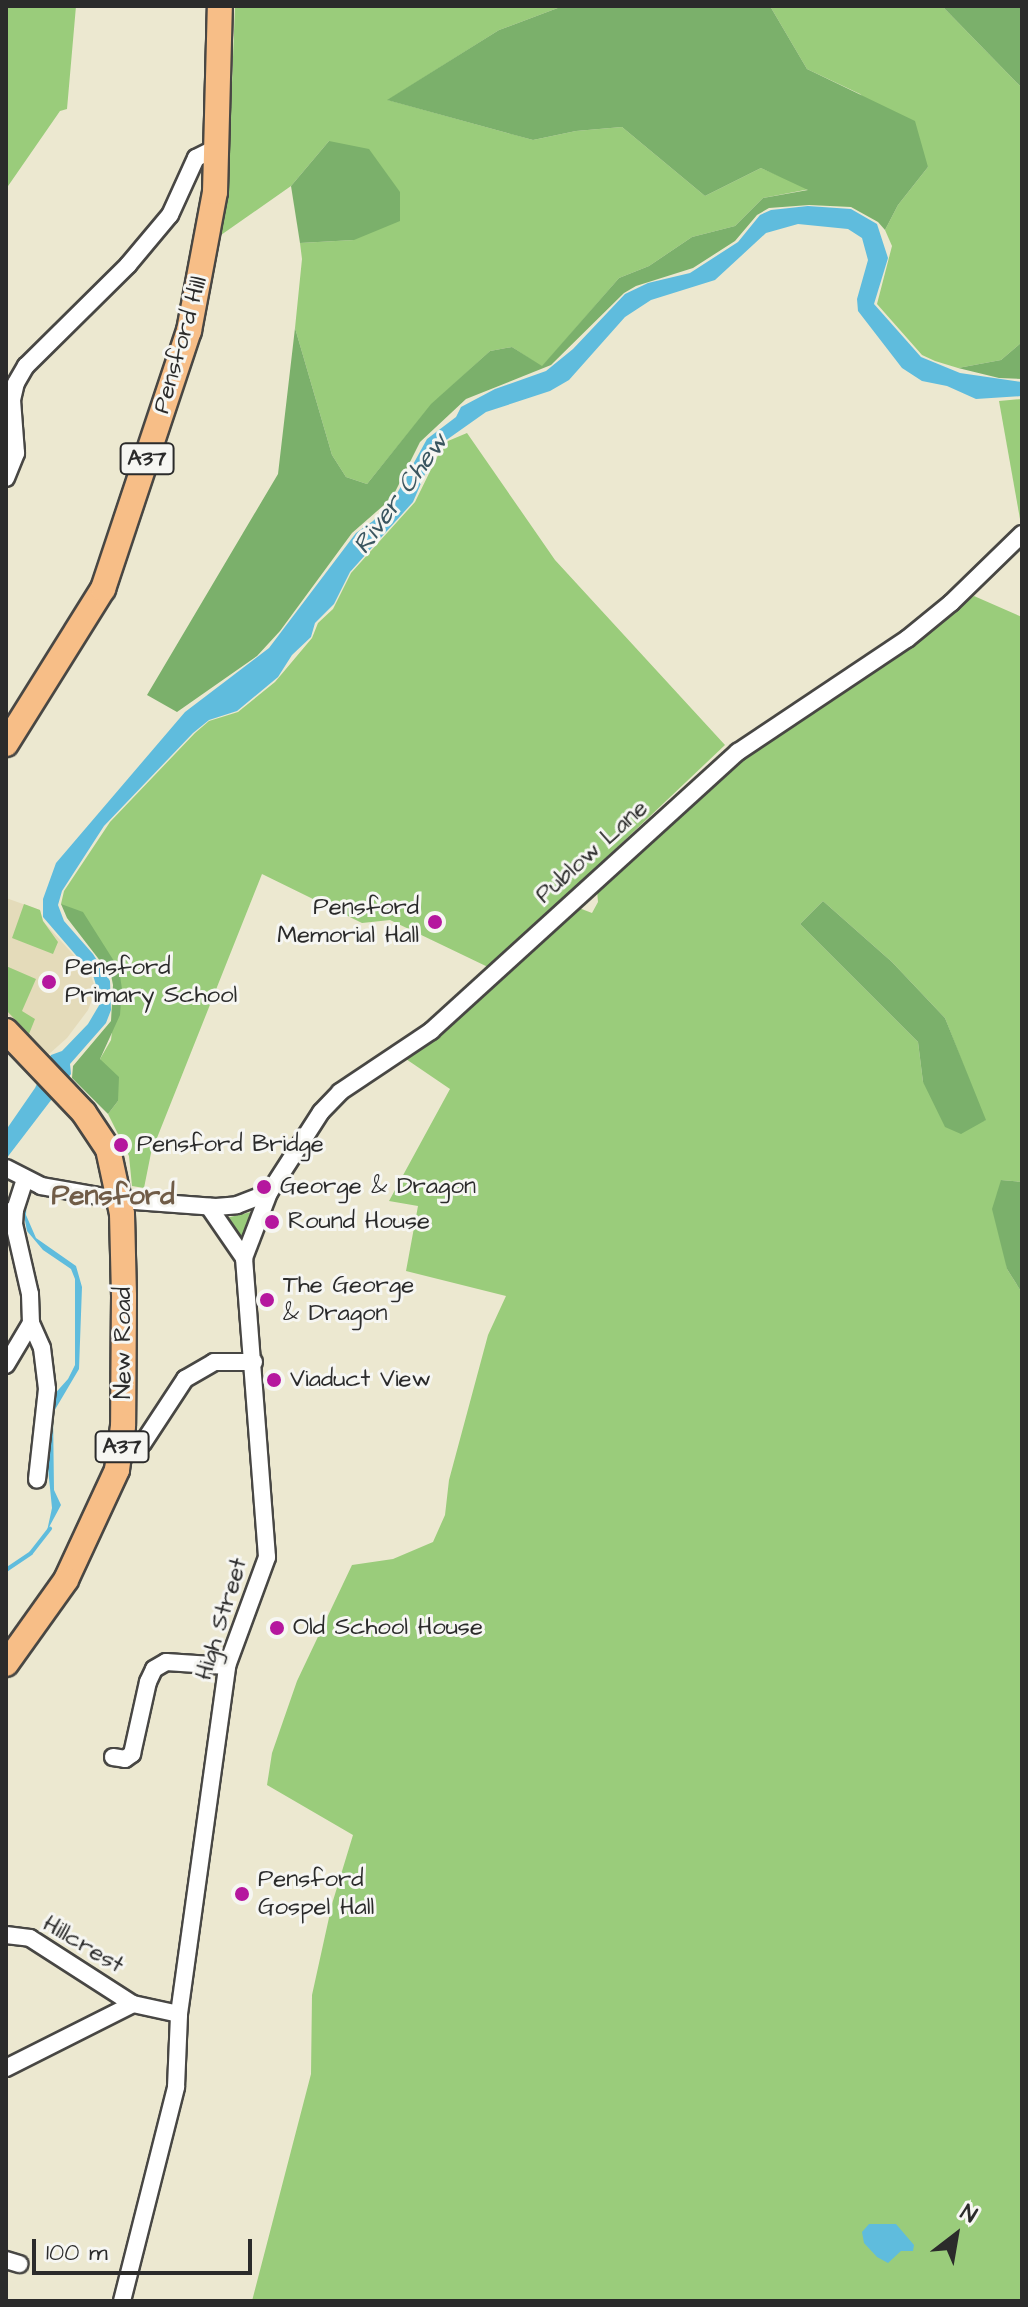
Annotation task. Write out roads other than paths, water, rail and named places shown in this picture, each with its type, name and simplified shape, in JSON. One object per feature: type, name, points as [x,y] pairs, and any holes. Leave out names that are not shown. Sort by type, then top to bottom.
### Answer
[{"type":"highway","name":"Pensford Hill","points":[[6,744],[84,622],[116,556],[189,331],[213,207],[220,6]]},
{"type":"highway","name":"New Road","points":[[6,1031],[69,1097],[93,1125],[108,1149],[121,1200],[124,1322],[120,1459],[107,1496],[66,1580],[6,1664]]},
{"type":"street","points":[[6,478],[16,453],[12,400],[16,383],[26,366],[128,265],[170,215],[196,158],[216,148]]},
{"type":"street","name":"Publow Lane","points":[[269,1193],[321,1112],[340,1092],[431,1031],[738,752],[907,639],[951,603],[1022,534]]},
{"type":"street","points":[[7,1169],[25,1180],[121,1200],[209,1207],[237,1205],[269,1193]]},
{"type":"street","points":[[25,1180],[11,1211],[30,1294],[31,1323],[42,1348],[47,1389],[37,1479]]},
{"type":"street","name":"High Street","points":[[122,2301],[176,2087],[179,2014],[227,1666],[267,1557],[244,1258],[269,1193]]},
{"type":"street","points":[[209,1207],[244,1258]]},
{"type":"street","points":[[6,1365],[31,1323]]},
{"type":"street","points":[[120,1459],[143,1443],[185,1379],[214,1362],[254,1362]]},
{"type":"street","points":[[113,1757],[125,1759],[132,1754],[148,1682],[154,1669],[166,1662],[227,1666]]},
{"type":"street","name":"Hillcrest","points":[[6,1935],[30,1938],[133,2004],[179,2014]]},
{"type":"street","name":"Hillcrest","points":[[6,2068],[133,2004]]},
{"type":"water","name":"River Chew","points":[[808,206],[851,209],[877,224],[888,258],[874,304],[921,357],[960,373],[1022,382],[1022,396],[976,399],[947,386],[922,381],[902,368],[858,311],[857,299],[868,260],[862,238],[848,229],[798,224],[766,233],[715,280],[651,300],[625,317],[569,380],[550,391],[486,412],[445,441],[431,460],[413,502],[350,572],[334,604],[315,623],[311,637],[292,655],[278,677],[237,711],[209,720],[193,733],[104,826],[62,891],[58,905],[64,921],[93,954],[110,981],[111,1010],[106,1023],[70,1064],[71,1074],[6,1159],[6,1130],[35,1088],[51,1055],[62,1051],[88,1024],[101,1002],[93,975],[43,917],[43,899],[56,863],[185,712],[269,648],[356,533],[394,499],[427,439],[456,417],[461,407],[495,389],[546,371],[573,349],[625,294],[648,283],[690,273],[738,242],[760,215],[771,210]]},
{"type":"water","points":[[27,1193],[26,1215],[36,1238],[76,1266],[82,1287],[79,1369],[53,1413],[54,1490],[61,1505],[47,1531],[52,1508],[48,1468],[51,1398],[68,1379],[75,1365],[75,1279],[71,1269],[43,1250],[27,1231],[22,1205]]},
{"type":"water","points":[[869,2224],[896,2224],[914,2245],[913,2251],[901,2251],[888,2263],[877,2257],[864,2243],[862,2232]]},
{"type":"waterway","points":[[6,1570],[31,1553],[50,1529]]},
{"type":"place","name":"Pensford Memorial Hall","points":[[435,922]]},
{"type":"place","name":"Pensford Primary School","points":[[49,982]]},
{"type":"place","name":"Pensford Bridge","points":[[121,1145]]},
{"type":"place","name":"George & Dragon","points":[[264,1187]]},
{"type":"place","name":"Round House","points":[[272,1222]]},
{"type":"place","name":"The George & Dragon","points":[[267,1300]]},
{"type":"place","name":"Viaduct View","points":[[274,1380]]},
{"type":"place","name":"Old School House","points":[[277,1628]]},
{"type":"place","name":"Pensford Gospel Hall","points":[[242,1894]]},
{"type":"district","name":"Pensford","points":[[113,1196]]}]
